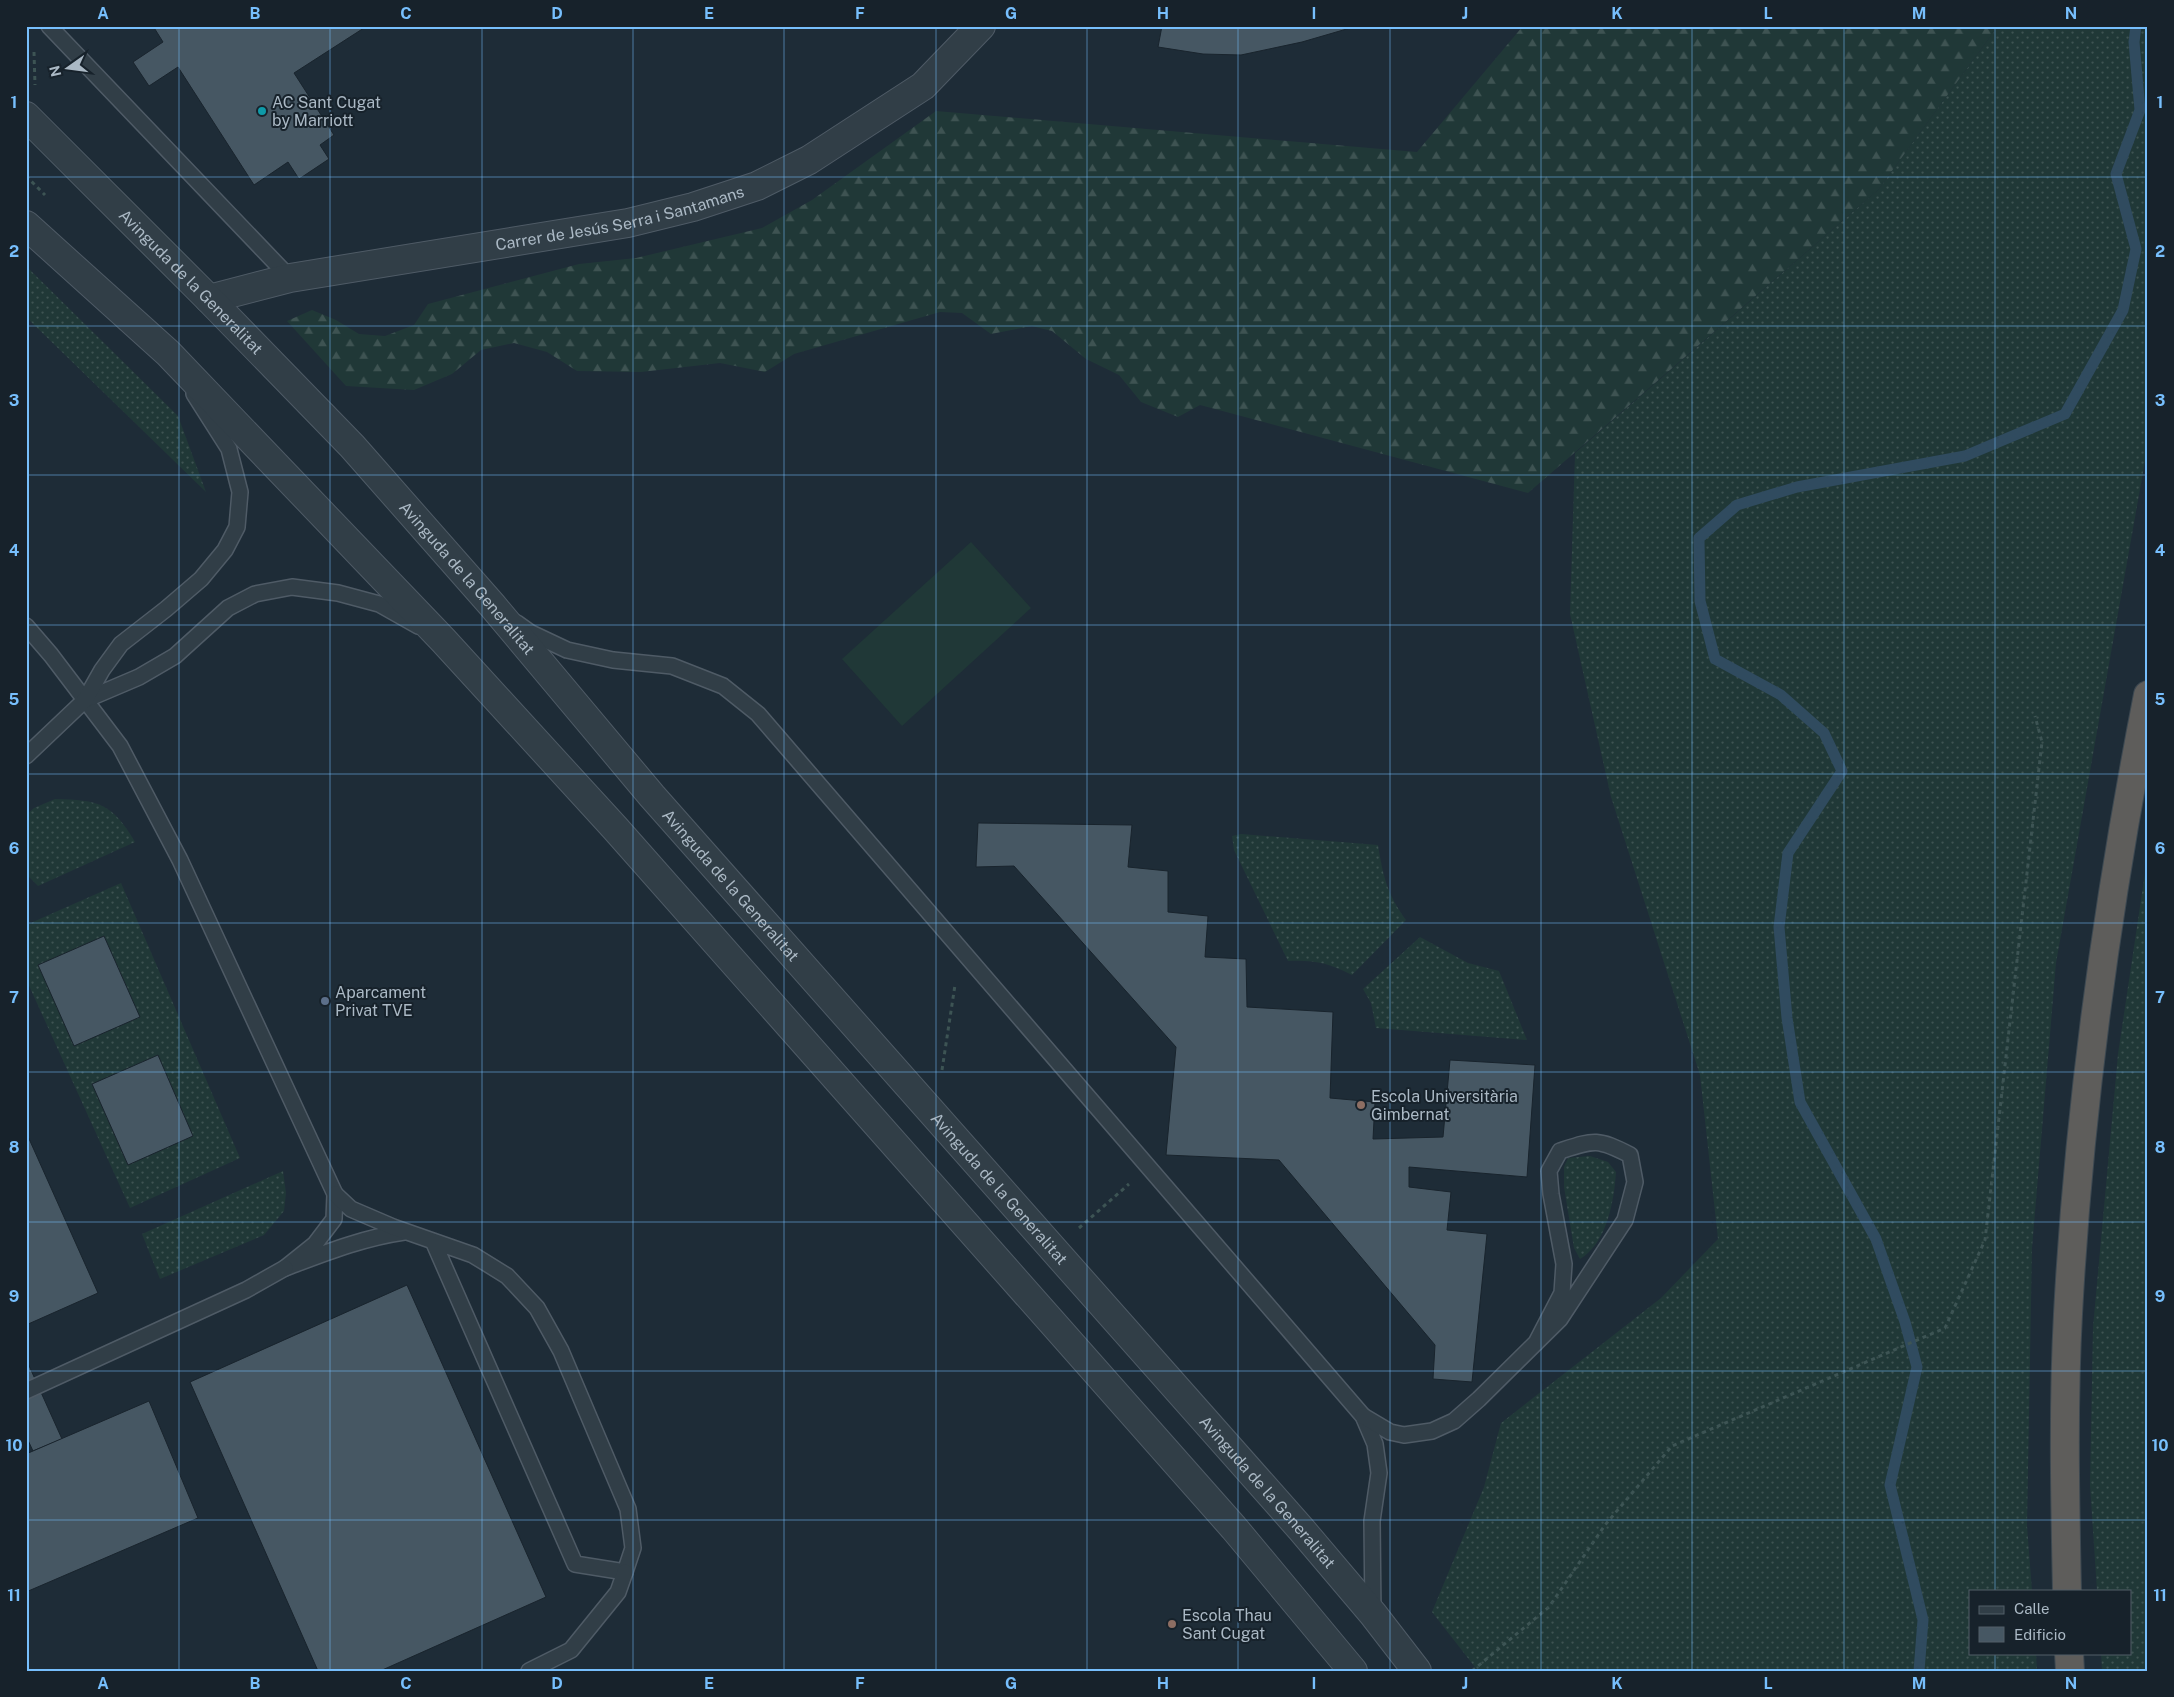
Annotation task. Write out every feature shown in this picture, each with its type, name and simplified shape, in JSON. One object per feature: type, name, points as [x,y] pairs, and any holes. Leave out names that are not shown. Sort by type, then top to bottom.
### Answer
[{"type":"highway","points":[[2067,1590],[2064,1465],[2068,1316],[2078,1176],[2090,1053],[2107,928],[2148,694]]},
{"type":"highway","points":[[2069,1654],[2070,1671]]},
{"type":"street","name":"Carrer de Jesús Serra i Santamans","points":[[209,299],[290,278],[628,222],[694,207],[757,186],[809,160],[923,86],[981,26]]},
{"type":"street","name":"Avinguda de la Generalitat","points":[[30,105],[209,299],[352,446],[492,605],[652,796],[1301,1529],[1373,1614],[1417,1671]]},
{"type":"street","points":[[26,225],[168,353],[443,640],[615,828],[1181,1468],[1353,1671]]},
{"type":"lane","points":[[49,26],[290,278]]},
{"type":"lane","points":[[26,756],[85,700],[102,670],[121,644],[201,579],[225,550],[237,527],[240,492],[229,449],[168,353]]},
{"type":"lane","points":[[85,700],[139,677],[176,656],[228,608],[255,594],[292,587],[338,594],[379,604],[443,640]]},
{"type":"lane","points":[[492,605],[531,633],[567,650],[612,660],[672,666],[724,686],[758,714],[1363,1416],[1375,1444],[1379,1473],[1372,1521],[1373,1614]]},
{"type":"lane","points":[[26,626],[120,746],[180,860],[335,1194],[351,1208],[406,1232],[473,1255],[507,1276],[537,1308],[561,1351],[628,1509],[632,1548],[618,1592],[570,1650],[529,1671]]},
{"type":"lane","points":[[1363,1416],[1390,1432],[1404,1435],[1439,1427],[1454,1421],[1536,1343],[1560,1320],[1625,1220],[1635,1182],[1630,1155],[1609,1144],[1588,1141],[1560,1151],[1549,1171],[1551,1194],[1564,1264],[1562,1293],[1536,1343]]},
{"type":"lane","points":[[286,1268],[316,1244],[334,1219],[335,1194]]},
{"type":"lane","points":[[26,1391],[246,1290],[286,1268],[348,1244],[375,1236],[406,1232]]},
{"type":"lane","points":[[432,1241],[575,1564],[625,1572]]},
{"type":"path","points":[[30,105],[35,45]]},
{"type":"path","points":[[1472,1671],[1549,1608],[1604,1525],[1672,1446],[1945,1328],[1985,1240],[2042,742],[2035,716]]},
{"type":"path","points":[[935,1115],[960,949]]},
{"type":"path","points":[[1054,1250],[1148,1167]]},
{"type":"green space","points":[[1523,26],[1998,26],[1878,190],[1528,493],[1200,405],[1178,417],[1141,402],[1119,375],[1086,359],[1052,331],[1032,326],[991,334],[962,313],[940,312],[794,354],[765,372],[720,363],[641,372],[577,371],[547,352],[514,343],[481,350],[452,374],[414,390],[346,386],[287,321],[312,310],[336,320],[359,334],[385,336],[414,325],[428,304],[579,264],[636,258],[762,228],[812,200],[936,111],[1417,152]]},
{"type":"green space","points":[[1998,26],[2148,26],[2148,444],[2056,963],[2032,1248],[2027,1526],[2032,1590],[1969,1590],[1969,1654],[2036,1654],[2037,1671],[1478,1671],[1432,1612],[1484,1487],[1501,1423],[1661,1298],[1718,1239],[1700,1075],[1611,797],[1570,614],[1575,453],[1878,190]]},
{"type":"green space","points":[[26,266],[178,416],[206,492],[26,317]]},
{"type":"green space","points":[[971,542],[1031,608],[902,726],[842,659]]},
{"type":"green space","points":[[55,799],[83,801],[103,806],[119,819],[135,842],[38,886],[26,874],[26,815],[34,808]]},
{"type":"green space","points":[[1241,834],[1378,845],[1390,893],[1406,920],[1352,975],[1321,963],[1288,961],[1234,850],[1232,836]]},
{"type":"green space","points":[[2148,853],[2148,1671],[2102,1671],[2101,1654],[2132,1654],[2132,1590],[2097,1590],[2090,1485],[2093,1327],[2118,1054]]},
{"type":"green space","points":[[121,883],[240,1158],[130,1208],[26,979],[26,925]]},
{"type":"green space","points":[[1420,937],[1468,963],[1499,971],[1527,1040],[1376,1028],[1371,1003],[1363,989]]},
{"type":"green space","points":[[1590,1156],[1608,1162],[1616,1172],[1615,1183],[1611,1208],[1603,1232],[1597,1243],[1580,1259],[1574,1248],[1564,1187],[1564,1167],[1568,1158]]},
{"type":"green space","points":[[283,1171],[286,1193],[284,1211],[264,1235],[160,1279],[142,1234]]},
{"type":"building","name":"AC Sant Cugat by Marriott","points":[[153,26],[367,26],[294,73],[334,135],[320,145],[329,159],[299,179],[288,162],[254,185],[178,67],[149,86],[133,62],[163,42]]},
{"type":"building","points":[[1162,26],[1357,26],[1302,42],[1241,55],[1203,54],[1158,47]]},
{"type":"building","points":[[978,823],[1132,825],[1128,867],[1168,871],[1168,912],[1208,916],[1205,957],[1246,959],[1247,1007],[1333,1012],[1330,1098],[1375,1102],[1373,1139],[1443,1137],[1450,1060],[1535,1065],[1527,1177],[1409,1167],[1409,1187],[1451,1192],[1447,1230],[1487,1234],[1472,1382],[1433,1379],[1435,1345],[1279,1160],[1166,1155],[1176,1047],[1014,866],[976,867]]},
{"type":"building","points":[[104,936],[140,1017],[74,1046],[38,965]]},
{"type":"building","points":[[158,1055],[193,1136],[128,1165],[92,1084]]},
{"type":"building","points":[[26,1132],[98,1293],[26,1325]]},
{"type":"building","points":[[407,1285],[546,1597],[380,1671],[318,1671],[190,1382]]},
{"type":"building","points":[[26,1359],[62,1439],[33,1451],[26,1436]]},
{"type":"building","points":[[149,1401],[198,1518],[26,1592],[26,1454]]},
{"type":"waterway","points":[[1919,1671],[1923,1620],[1890,1485],[1917,1367],[1905,1322],[1876,1239],[1800,1102],[1787,1018],[1779,927],[1788,853],[1842,771],[1824,733],[1781,695],[1715,659],[1700,601],[1699,538],[1737,505],[1797,487],[1965,456],[2065,414],[2123,310],[2136,249],[2116,174],[2140,110],[2134,42],[2136,26]]},
{"type":"place","name":"AC Sant Cugat by Marriott","points":[[262,111]]},
{"type":"place","name":"Aparcament Privat TVE","points":[[325,1001]]},
{"type":"place","name":"Escola Universitària Gimbernat","points":[[1361,1105]]},
{"type":"place","name":"Escola Thau Sant Cugat","points":[[1172,1624]]}]
